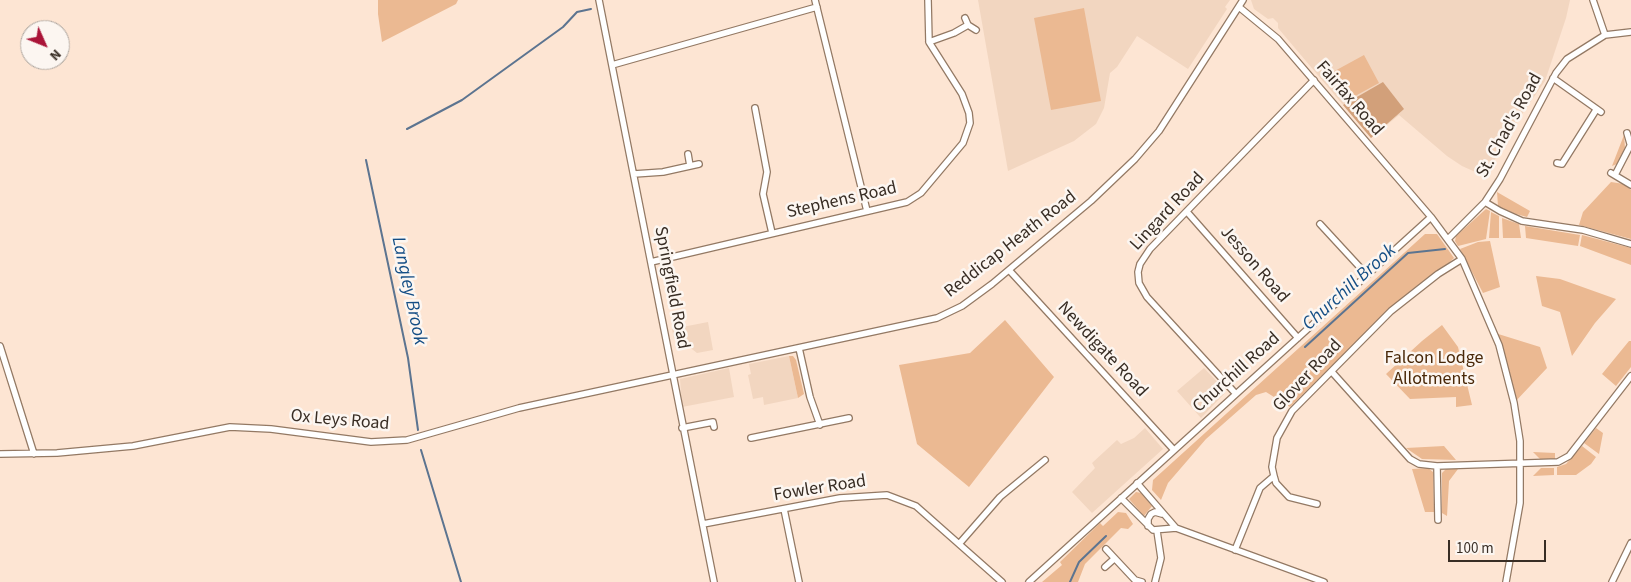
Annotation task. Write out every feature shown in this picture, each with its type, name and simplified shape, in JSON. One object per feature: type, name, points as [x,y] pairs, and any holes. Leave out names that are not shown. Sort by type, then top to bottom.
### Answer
[{"type":"street","name":"Springfield Road","points":[[599,0],[682,428],[714,582]]},
{"type":"street","points":[[815,0],[867,211]]},
{"type":"street","points":[[928,0],[929,42],[954,33],[968,25]]},
{"type":"street","name":"Reddicap Heath Road","points":[[672,375],[937,318],[962,306],[1009,270],[1091,201],[1148,145],[1243,0]]},
{"type":"street","points":[[1593,0],[1605,35]]},
{"type":"street","points":[[612,65],[817,7]]},
{"type":"street","name":"Fairfax Road","points":[[1239,7],[1273,34],[1314,80],[1430,217],[1462,259],[1499,344],[1514,403],[1521,464],[1520,502],[1506,582]]},
{"type":"street","points":[[965,18],[968,25],[976,30]]},
{"type":"street","name":"St. Chad's Road","points":[[1448,239],[1485,202],[1500,179],[1553,78],[1567,59],[1605,35],[1631,32]]},
{"type":"street","name":"Stephens Road","points":[[651,262],[907,202],[921,193],[956,152],[967,132],[969,113],[962,94],[929,42]]},
{"type":"street","points":[[1553,78],[1598,111],[1562,164],[1557,163]]},
{"type":"street","name":"Lingard Road","points":[[1236,394],[1147,297],[1139,282],[1138,272],[1145,256],[1314,80]]},
{"type":"street","points":[[755,108],[760,116],[767,172],[763,194],[772,233]]},
{"type":"street","points":[[1627,133],[1630,146],[1613,174],[1631,186]]},
{"type":"street","points":[[688,154],[690,166]]},
{"type":"street","points":[[634,174],[662,172],[699,164]]},
{"type":"street","points":[[1485,202],[1522,221],[1583,230],[1631,244]]},
{"type":"street","name":"Jesson Road","points":[[1188,212],[1298,338]]},
{"type":"street","name":"Churchill Road","points":[[1029,582],[1430,217]]},
{"type":"street","points":[[1320,224],[1367,275]]},
{"type":"street","name":"Glover Road","points":[[1274,476],[1272,467],[1277,438],[1281,427],[1292,411],[1392,311],[1426,283],[1462,259]]},
{"type":"street","name":"Newdigate Road","points":[[1009,270],[1174,450]]},
{"type":"street","points":[[0,346],[34,454]]},
{"type":"street","points":[[799,348],[810,396],[820,425]]},
{"type":"street","points":[[1332,372],[1410,459],[1419,464],[1437,466],[1558,462],[1569,456],[1631,376]]},
{"type":"street","name":"Ox Leys Road","points":[[0,454],[34,454],[151,444],[230,427],[264,428],[354,440],[388,442],[425,436],[485,416],[672,375]]},
{"type":"street","points":[[751,438],[848,418]]},
{"type":"street","points":[[682,428],[713,422],[714,427]]},
{"type":"street","points":[[960,544],[1000,497],[1045,460]]},
{"type":"street","points":[[1437,466],[1438,520]]},
{"type":"street","points":[[1235,550],[1260,488],[1274,476],[1276,483],[1289,497],[1317,504]]},
{"type":"street","points":[[1137,483],[1176,528],[1324,582]]},
{"type":"street","name":"Fowler Road","points":[[702,524],[840,498],[887,495],[916,506],[1002,582]]},
{"type":"street","points":[[1121,498],[1150,528],[1159,530],[1176,528]]},
{"type":"street","points":[[784,509],[798,582]]},
{"type":"street","points":[[1150,528],[1147,522],[1149,516],[1155,512],[1164,515]]},
{"type":"street","points":[[1159,530],[1166,525],[1164,515]]},
{"type":"street","points":[[1155,582],[1160,558],[1159,530]]},
{"type":"street","points":[[1612,582],[1631,543]]},
{"type":"street","points":[[1106,549],[1135,580],[1142,582]]},
{"type":"street","points":[[1105,567],[1114,559]]},
{"type":"shaded area","points":[[978,0],[1230,0],[1225,7],[1227,9],[1188,69],[1137,36],[1117,67],[1110,73],[1104,108],[1096,124],[1074,141],[1008,171]]},
{"type":"shaded area","points":[[1251,0],[1570,0],[1545,81],[1514,126],[1504,148],[1482,175],[1462,166],[1447,156],[1399,115],[1371,138],[1278,28],[1278,23],[1273,18],[1268,19],[1254,9]]},
{"type":"shaded area","points":[[1383,82],[1404,109],[1371,138],[1343,105]]},
{"type":"shaded area","points":[[708,322],[713,350],[697,353],[679,339],[674,339],[672,329]]},
{"type":"shaded area","points":[[789,356],[798,398],[764,405],[763,397],[753,399],[748,375],[751,374],[749,364]]},
{"type":"shaded area","points":[[729,368],[734,397],[682,407],[680,379]]},
{"type":"shaded area","points":[[1204,368],[1224,389],[1225,393],[1201,418],[1177,391]]},
{"type":"shaded area","points":[[1145,428],[1163,449],[1092,513],[1072,492],[1095,468],[1092,463],[1117,440],[1121,444],[1134,438]]},
{"type":"green space","points":[[378,0],[458,0],[456,4],[382,42]]},
{"type":"green space","points":[[1084,8],[1101,101],[1051,110],[1034,18]]},
{"type":"green space","points":[[1364,55],[1379,83],[1346,101],[1331,73]]},
{"type":"green space","points":[[1624,135],[1625,148],[1617,164],[1612,166]]},
{"type":"green space","points":[[1611,182],[1624,184],[1631,190],[1631,239],[1579,225],[1583,212]]},
{"type":"green space","points":[[1497,192],[1530,211],[1527,217],[1498,206]]},
{"type":"green space","points":[[1486,209],[1490,211],[1486,239],[1458,246],[1455,241],[1456,236]]},
{"type":"green space","points":[[1491,212],[1499,216],[1499,238],[1489,238]]},
{"type":"green space","points":[[1502,218],[1519,224],[1521,238],[1503,238]]},
{"type":"green space","points":[[1525,226],[1580,235],[1578,246],[1526,238]]},
{"type":"green space","points":[[1425,234],[1437,234],[1454,258],[1391,308],[1290,407],[1266,392],[1256,395],[1206,439],[1168,483],[1161,500],[1152,490],[1153,480]]},
{"type":"green space","points":[[1582,235],[1631,248],[1631,265],[1580,246]]},
{"type":"green space","points":[[1490,241],[1500,287],[1483,293],[1460,249],[1478,242]]},
{"type":"green space","points":[[1536,276],[1560,279],[1616,299],[1595,323],[1572,356],[1560,312],[1542,306]]},
{"type":"green space","points":[[1005,320],[1054,377],[969,487],[917,444],[899,365],[970,353]]},
{"type":"green space","name":"Falcon Lodge Allotments","points":[[1442,325],[1458,347],[1472,405],[1456,407],[1456,397],[1410,399],[1386,374]]},
{"type":"green space","points":[[1495,333],[1540,347],[1547,368],[1514,403]]},
{"type":"green space","points":[[1629,341],[1631,341],[1631,367],[1616,386],[1602,374]]},
{"type":"green space","points":[[789,356],[793,356],[796,360],[804,394],[798,398]]},
{"type":"green space","points":[[1596,428],[1603,433],[1599,454],[1584,443]]},
{"type":"green space","points":[[1444,446],[1456,460],[1422,459],[1406,448]]},
{"type":"green space","points":[[1582,446],[1596,457],[1591,464],[1576,475],[1557,475],[1557,467],[1566,464]]},
{"type":"green space","points":[[1533,452],[1555,453],[1555,459],[1541,460]]},
{"type":"green space","points":[[1428,468],[1433,472],[1434,512],[1425,512],[1412,469]]},
{"type":"green space","points":[[1541,468],[1554,468],[1554,475],[1533,476]]},
{"type":"green space","points":[[1446,469],[1458,469],[1449,481],[1447,516],[1442,513],[1442,473]]},
{"type":"green space","points":[[1136,492],[1141,493],[1152,506],[1144,516],[1129,499]]},
{"type":"green space","points":[[1118,512],[1126,513],[1133,524],[1128,529],[1121,528],[1085,564],[1078,582],[1042,582],[1062,565],[1060,562],[1100,523],[1103,526]]},
{"type":"waterway","points":[[407,129],[462,100],[563,27],[577,12],[591,9]]},
{"type":"waterway","name":"Langley Brook","points":[[366,160],[408,358],[418,430]]},
{"type":"waterway","name":"Churchill Brook","points":[[1305,347],[1408,253],[1445,249]]},
{"type":"waterway","name":"Langley Brook","points":[[421,450],[461,582]]},
{"type":"waterway","name":"Churchill Brook","points":[[1070,582],[1079,562],[1106,536]]}]
